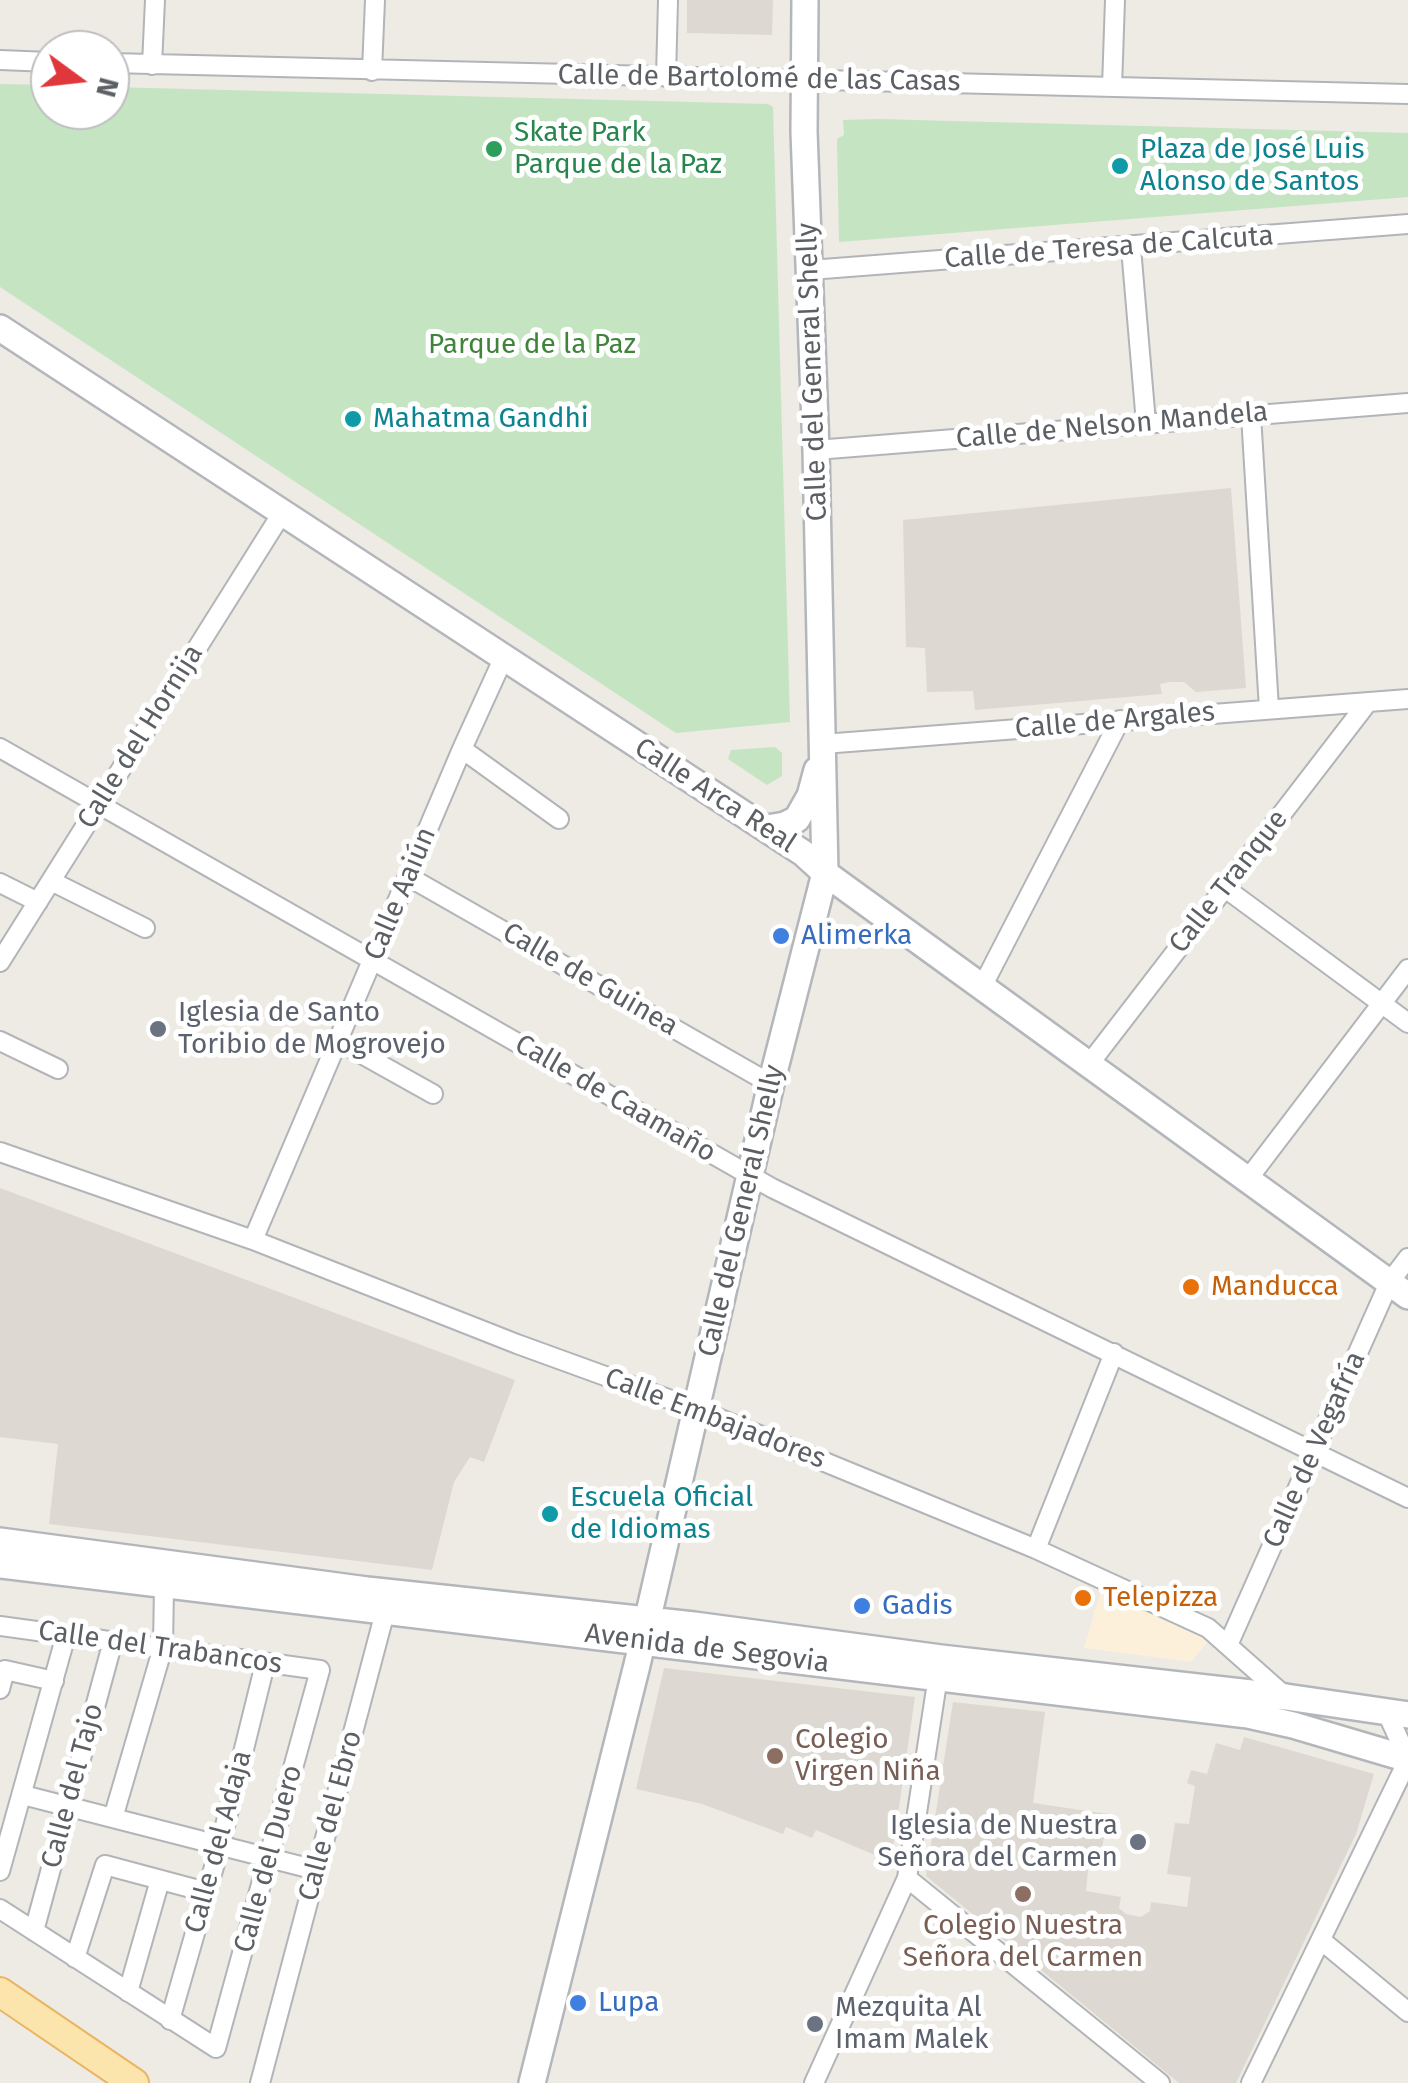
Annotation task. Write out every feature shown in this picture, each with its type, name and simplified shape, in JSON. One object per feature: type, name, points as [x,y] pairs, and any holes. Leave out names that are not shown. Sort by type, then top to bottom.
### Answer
[{"type":"main road","points":[[0,1992],[134,2083]]},
{"type":"street","points":[[152,64],[154,0]]},
{"type":"street","points":[[372,71],[375,0]]},
{"type":"street","points":[[666,77],[668,0]]},
{"type":"street","name":"Calle del General Shelly","points":[[532,2083],[645,1630],[825,873],[805,0]]},
{"type":"street","points":[[1112,86],[1115,0]]},
{"type":"street","points":[[0,60],[30,61]]},
{"type":"street","name":"Calle de Bartolomé de las Casas","points":[[130,64],[1408,94]]},
{"type":"street","name":"Calle de Teresa de Calcuta","points":[[810,270],[1408,224]]},
{"type":"street","points":[[1132,248],[1146,422]]},
{"type":"street","name":"Calle Arca Real","points":[[0,328],[803,852],[825,873],[1398,1290]]},
{"type":"street","name":"Calle de Nelson Mandela","points":[[816,450],[1408,404]]},
{"type":"street","points":[[1251,415],[1269,708]]},
{"type":"street","name":"Calle del Hornija","points":[[0,962],[282,513]]},
{"type":"street","name":"Calle Aaiún","points":[[254,1240],[503,659]]},
{"type":"street","name":"Calle de Argales","points":[[823,744],[1408,699]]},
{"type":"street","name":"Calle Tranque","points":[[1090,1063],[1368,702]]},
{"type":"street","points":[[983,985],[1120,720]]},
{"type":"street","name":"Calle del General Shelly","points":[[767,828],[785,825],[804,810],[823,744]]},
{"type":"street","name":"Calle de Caamaño","points":[[0,748],[750,1176],[1408,1498]]},
{"type":"street","points":[[462,749],[559,818]]},
{"type":"street","name":"Calle de Guinea","points":[[408,877],[772,1084]]},
{"type":"street","points":[[51,880],[146,928]]},
{"type":"street","points":[[0,883],[38,902]]},
{"type":"street","points":[[1225,888],[1408,1022]]},
{"type":"street","points":[[1248,1178],[1408,969]]},
{"type":"street","points":[[0,1040],[58,1069]]},
{"type":"street","points":[[340,1042],[434,1094]]},
{"type":"street","name":"Calle Embajadores","points":[[0,1152],[254,1240],[499,1337],[696,1409],[1036,1548],[1208,1628],[1286,1697]]},
{"type":"street","name":"Calle de Vegafría","points":[[1228,1645],[1314,1452],[1398,1290],[1408,1258]]},
{"type":"street","points":[[1036,1548],[1114,1353]]},
{"type":"street","name":"Avenida de Segovia","points":[[0,1541],[444,1597],[938,1676],[1248,1716],[1408,1759]]},
{"type":"street","name":"Avenida de Segovia","points":[[0,1565],[385,1612],[645,1630],[1286,1697]]},
{"type":"street","points":[[114,1818],[163,1648],[164,1586]]},
{"type":"street","points":[[385,1612],[396,1600],[444,1597]]},
{"type":"street","name":"Calle del Ebro","points":[[260,2083],[385,1612]]},
{"type":"street","name":"Calle del Trabancos","points":[[0,1626],[320,1670]]},
{"type":"street","points":[[0,1871],[4,1844],[22,1795],[66,1635]]},
{"type":"street","name":"Calle del Tajo","points":[[34,1931],[113,1641]]},
{"type":"street","name":"Calle del Adaja","points":[[170,2020],[220,1846],[265,1664]]},
{"type":"street","points":[[0,1689],[3,1670],[54,1681]]},
{"type":"street","name":"Calle del Duero","points":[[170,2020],[216,2048],[320,1670]]},
{"type":"street","points":[[821,2079],[907,1878],[938,1676]]},
{"type":"street","points":[[1250,2083],[1408,1759],[1397,1713],[1286,1697]]},
{"type":"street","points":[[22,1795],[316,1870]]},
{"type":"street","points":[[76,1958],[104,1866],[206,1892]]},
{"type":"street","points":[[907,1878],[1160,2083]]},
{"type":"street","points":[[128,1992],[160,1880]]},
{"type":"street","points":[[0,1908],[170,2020]]},
{"type":"street","points":[[1322,1940],[1408,2012]]},
{"type":"shaded area","points":[[687,0],[773,0],[772,35],[687,33]]},
{"type":"shaded area","points":[[1231,488],[1246,688],[1196,692],[1184,682],[1170,682],[1160,684],[1162,694],[975,710],[973,691],[927,692],[925,648],[906,647],[903,520]]},
{"type":"shaded area","points":[[0,1188],[515,1380],[484,1462],[470,1457],[454,1482],[432,1570],[49,1524],[58,1444],[0,1437]]},
{"type":"shaded area","points":[[1102,1587],[1209,1640],[1191,1662],[1084,1648]]},
{"type":"shaded area","name":"Colegio Virgen Niña","points":[[664,1668],[915,1697],[891,1862],[816,1830],[812,1838],[786,1827],[783,1834],[702,1804],[636,1789]]},
{"type":"shaded area","name":"Colegio Nuestra Señora del Carmen","points":[[953,1702],[1045,1712],[1033,1803],[1108,1814],[1100,1860],[1089,1859],[1086,1891],[1121,1897],[1119,1908],[1141,1917],[1150,1911],[1151,1902],[1187,1907],[1191,1877],[1167,1874],[1175,1823],[1189,1824],[1195,1786],[1187,1783],[1191,1770],[1207,1774],[1216,1743],[1240,1750],[1244,1737],[1374,1774],[1356,1834],[1236,2083],[1179,2083],[926,1876]]},
{"type":"green space","name":"Parque de la Paz","points":[[0,84],[30,85],[30,130],[130,130],[130,88],[768,104],[773,107],[790,722],[676,733],[0,287]]},
{"type":"green space","name":"Plaza de José Luis Alonso de Santos","points":[[843,120],[1408,133],[1408,197],[839,242],[837,139],[844,135]]},
{"type":"green space","points":[[775,747],[782,753],[782,776],[767,785],[728,759],[731,750]]},
{"type":"place","name":"Skate Park Parque de la Paz","points":[[494,149]]},
{"type":"place","name":"Plaza de José Luis Alonso de Santos","points":[[1120,166]]},
{"type":"place","name":"Mahatma Gandhi","points":[[353,419]]},
{"type":"place","name":"Alimerka","points":[[781,936]]},
{"type":"place","name":"Iglesia de Santo Toribio de Mogrovejo","points":[[158,1029]]},
{"type":"place","name":"Manducca","points":[[1191,1287]]},
{"type":"place","name":"Escuela Oficial de Idiomas","points":[[550,1514]]},
{"type":"place","name":"Telepizza","points":[[1083,1598]]},
{"type":"place","name":"Gadis","points":[[862,1606]]},
{"type":"place","name":"Colegio Virgen Niña","points":[[775,1756]]},
{"type":"place","name":"Iglesia de Nuestra Señora del Carmen","points":[[1138,1842]]},
{"type":"place","name":"Colegio Nuestra Señora del Carmen","points":[[1023,1894]]},
{"type":"place","name":"Lupa","points":[[578,2003]]},
{"type":"place","name":"Mezquita Al Imam Malek","points":[[815,2024]]}]
